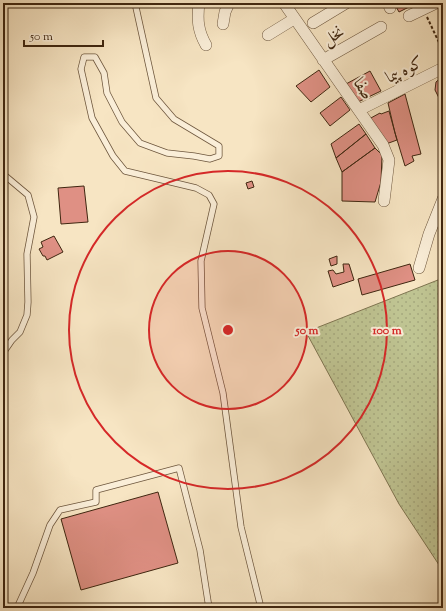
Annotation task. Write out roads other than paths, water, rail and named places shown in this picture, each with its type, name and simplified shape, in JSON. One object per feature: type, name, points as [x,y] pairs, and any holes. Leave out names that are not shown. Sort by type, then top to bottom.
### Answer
[{"type":"street","points":[[199,3],[198,20],[200,35],[206,45]]},
{"type":"street","points":[[223,24],[225,12],[229,3]]},
{"type":"street","name":"صفا","points":[[284,3],[383,146],[389,160],[384,201]]},
{"type":"street","points":[[313,23],[346,3]]},
{"type":"street","points":[[409,16],[436,3]]},
{"type":"street","points":[[268,36],[294,19]]},
{"type":"street","name":"نخل","points":[[323,60],[381,27]]},
{"type":"street","name":"کوه پیما","points":[[359,110],[443,68]]},
{"type":"street","points":[[419,268],[428,234],[443,199]]},
{"type":"lane","points":[[135,3],[156,98],[174,118],[219,146],[219,156],[210,159],[167,153],[140,143],[122,122],[108,93],[104,73],[95,57],[84,57],[81,69],[92,118],[113,156],[125,171],[196,188],[209,195],[214,204],[201,261],[202,308],[223,393],[241,527],[261,608]]},
{"type":"lane","points":[[3,174],[28,195],[34,217],[27,254],[27,316],[20,332],[3,353]]},
{"type":"lane","points":[[17,608],[33,573],[50,525],[60,510],[96,502],[96,490],[179,468],[200,550],[209,608]]}]
